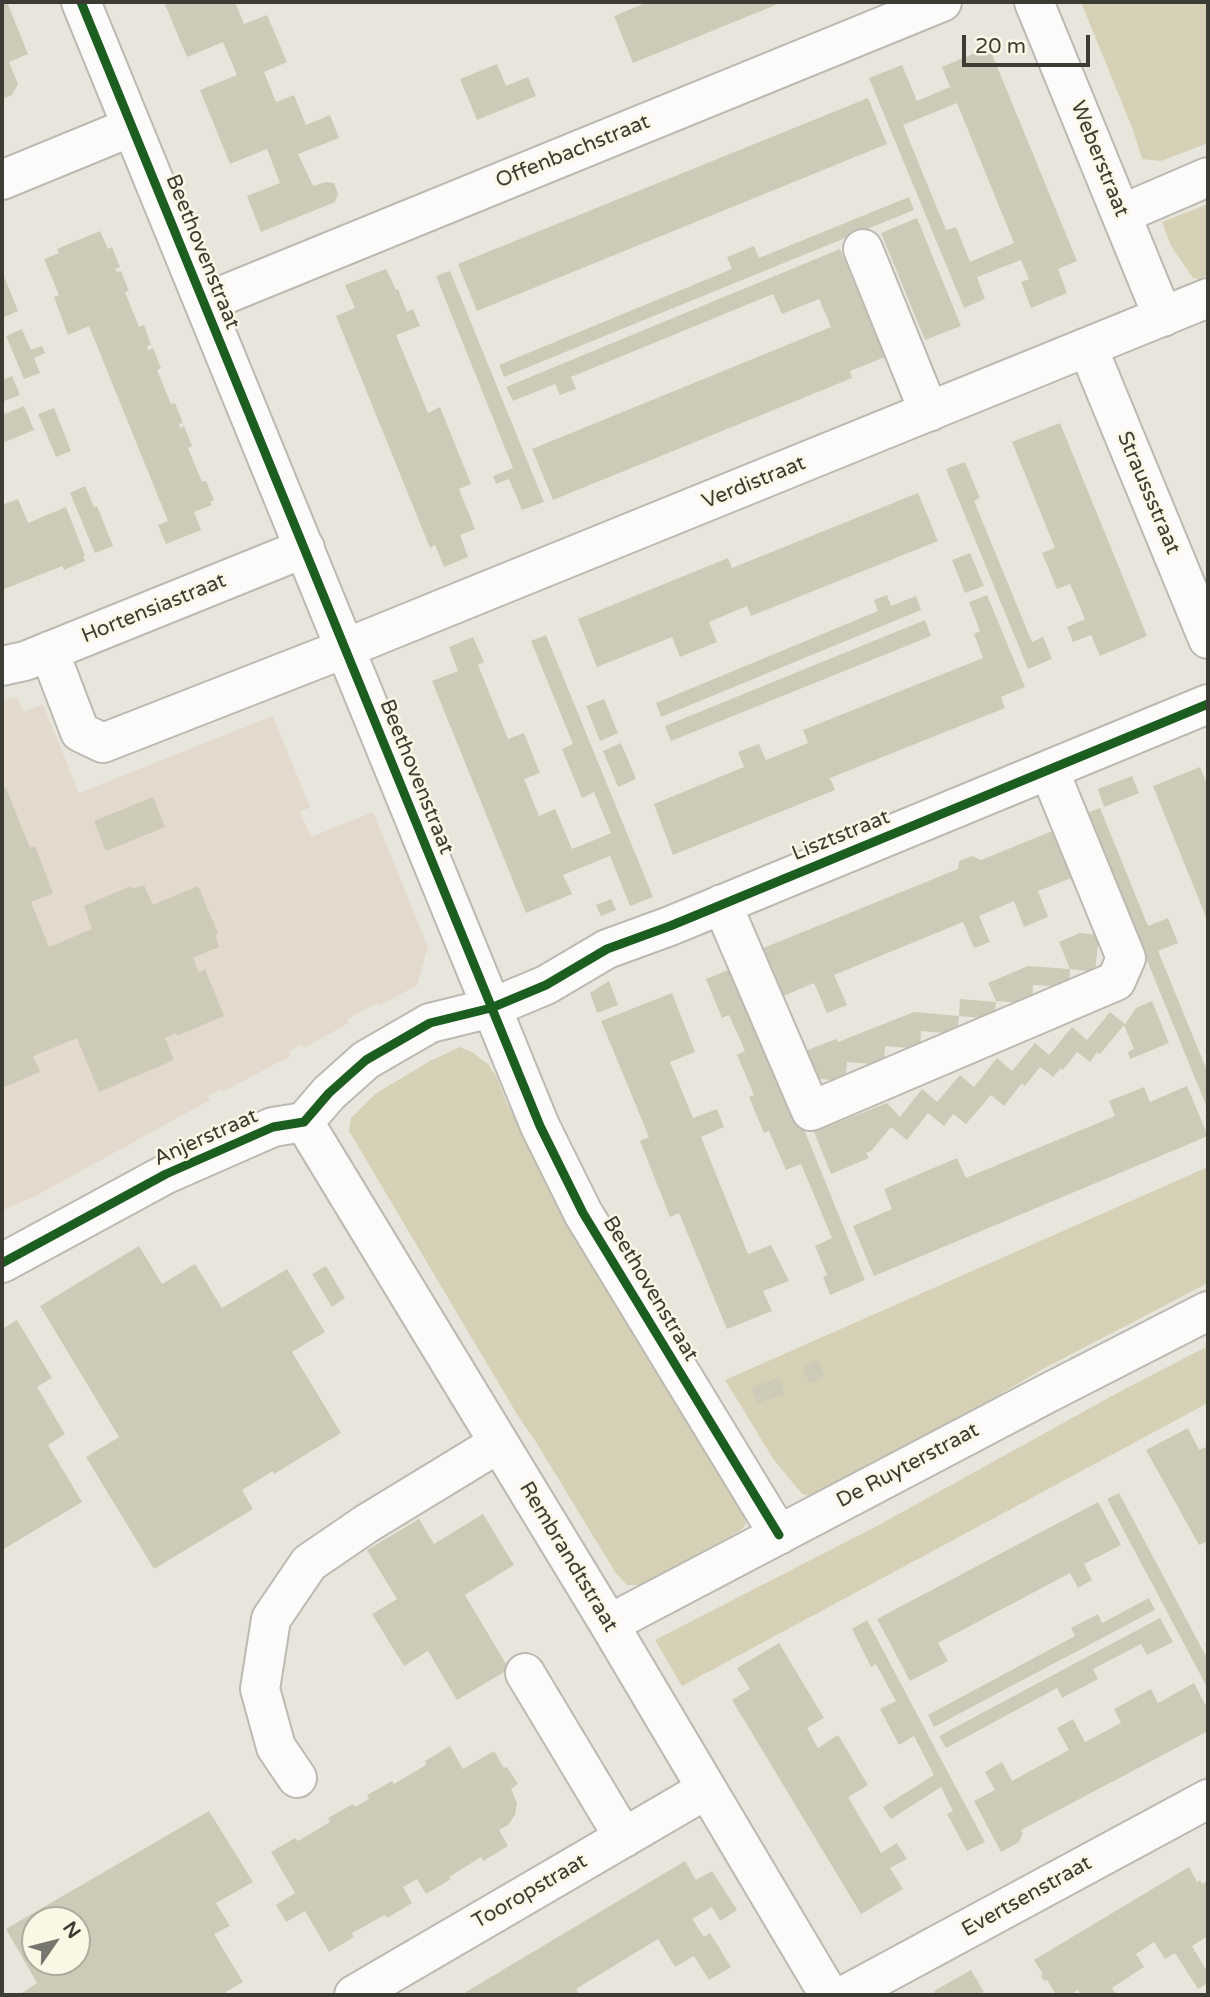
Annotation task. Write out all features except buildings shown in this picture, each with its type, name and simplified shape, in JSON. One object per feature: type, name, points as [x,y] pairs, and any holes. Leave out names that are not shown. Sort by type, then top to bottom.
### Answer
[{"type":"street","name":"Beethovenstraat","points":[[81,2],[540,1126],[583,1213],[779,1535]]},
{"type":"street","name":"Offenbachstraat","points":[[204,303],[942,2]]},
{"type":"street","name":"Weberstraat","points":[[1034,2],[1163,317]]},
{"type":"street","points":[[2,180],[131,127]]},
{"type":"street","points":[[1122,214],[1208,177]]},
{"type":"street","points":[[863,249],[929,412]]},
{"type":"street","name":"Verdistraat","points":[[49,651],[80,732],[103,743],[346,648],[1208,298]]},
{"type":"street","name":"Straussstraat","points":[[1088,348],[1208,639]]},
{"type":"street","name":"Hortensiastraat","points":[[2,666],[49,651],[305,548]]},
{"type":"street","name":"Lisztstraat","points":[[491,1008],[547,985],[607,948],[670,926],[1208,704]]},
{"type":"street","points":[[722,904],[811,1111],[1116,981],[1126,958],[1049,770]]},
{"type":"street","points":[[304,1122],[328,1093],[366,1060],[430,1023],[491,1008]]},
{"type":"street","name":"Anjerstraat","points":[[2,1263],[166,1174],[273,1127],[304,1122]]},
{"type":"street","name":"Rembrandtstraat","points":[[304,1122],[609,1624],[829,1995]]},
{"type":"street","name":"De Ruyterstraat","points":[[609,1624],[1208,1311]]},
{"type":"street","points":[[297,1778],[276,1747],[260,1689],[271,1619],[309,1563],[366,1524],[499,1443]]},
{"type":"street","points":[[524,1673],[624,1838]]},
{"type":"street","name":"Tooropstraat","points":[[354,1995],[707,1789]]},
{"type":"street","name":"Evertsenstraat","points":[[845,1995],[1208,1799]]},
{"type":"shaded area","points":[[1081,2],[1208,2],[1208,143],[1161,161],[1142,159],[1133,130]]},
{"type":"shaded area","points":[[1208,204],[1208,275],[1200,279],[1193,278],[1171,246],[1162,222]]},
{"type":"shaded area","points":[[17,697],[24,712],[43,704],[79,793],[273,716],[310,807],[300,812],[311,837],[373,812],[428,947],[417,985],[380,1006],[378,1003],[365,1009],[347,1020],[349,1023],[304,1048],[302,1045],[289,1051],[290,1056],[223,1092],[221,1089],[208,1096],[210,1100],[41,1193],[2,1211],[2,700]]},
{"type":"shaded area","points":[[460,1047],[488,1064],[497,1078],[544,1177],[740,1506],[746,1522],[738,1532],[641,1585],[627,1585],[615,1572],[518,1416],[349,1131],[351,1118],[375,1094],[430,1061]]},
{"type":"shaded area","points":[[1208,1167],[1208,1283],[1041,1370],[958,1419],[809,1496],[802,1494],[774,1460],[725,1380]]},
{"type":"shaded area","points":[[1208,1346],[1208,1403],[682,1686],[655,1640],[877,1526]]},
{"type":"cycle path","points":[[81,2],[540,1126],[583,1213],[779,1535]]},
{"type":"cycle path","points":[[2,1263],[166,1174],[273,1127],[304,1122],[329,1093],[366,1060],[430,1023],[491,1008],[546,985],[607,949],[670,926],[1208,704]]}]
